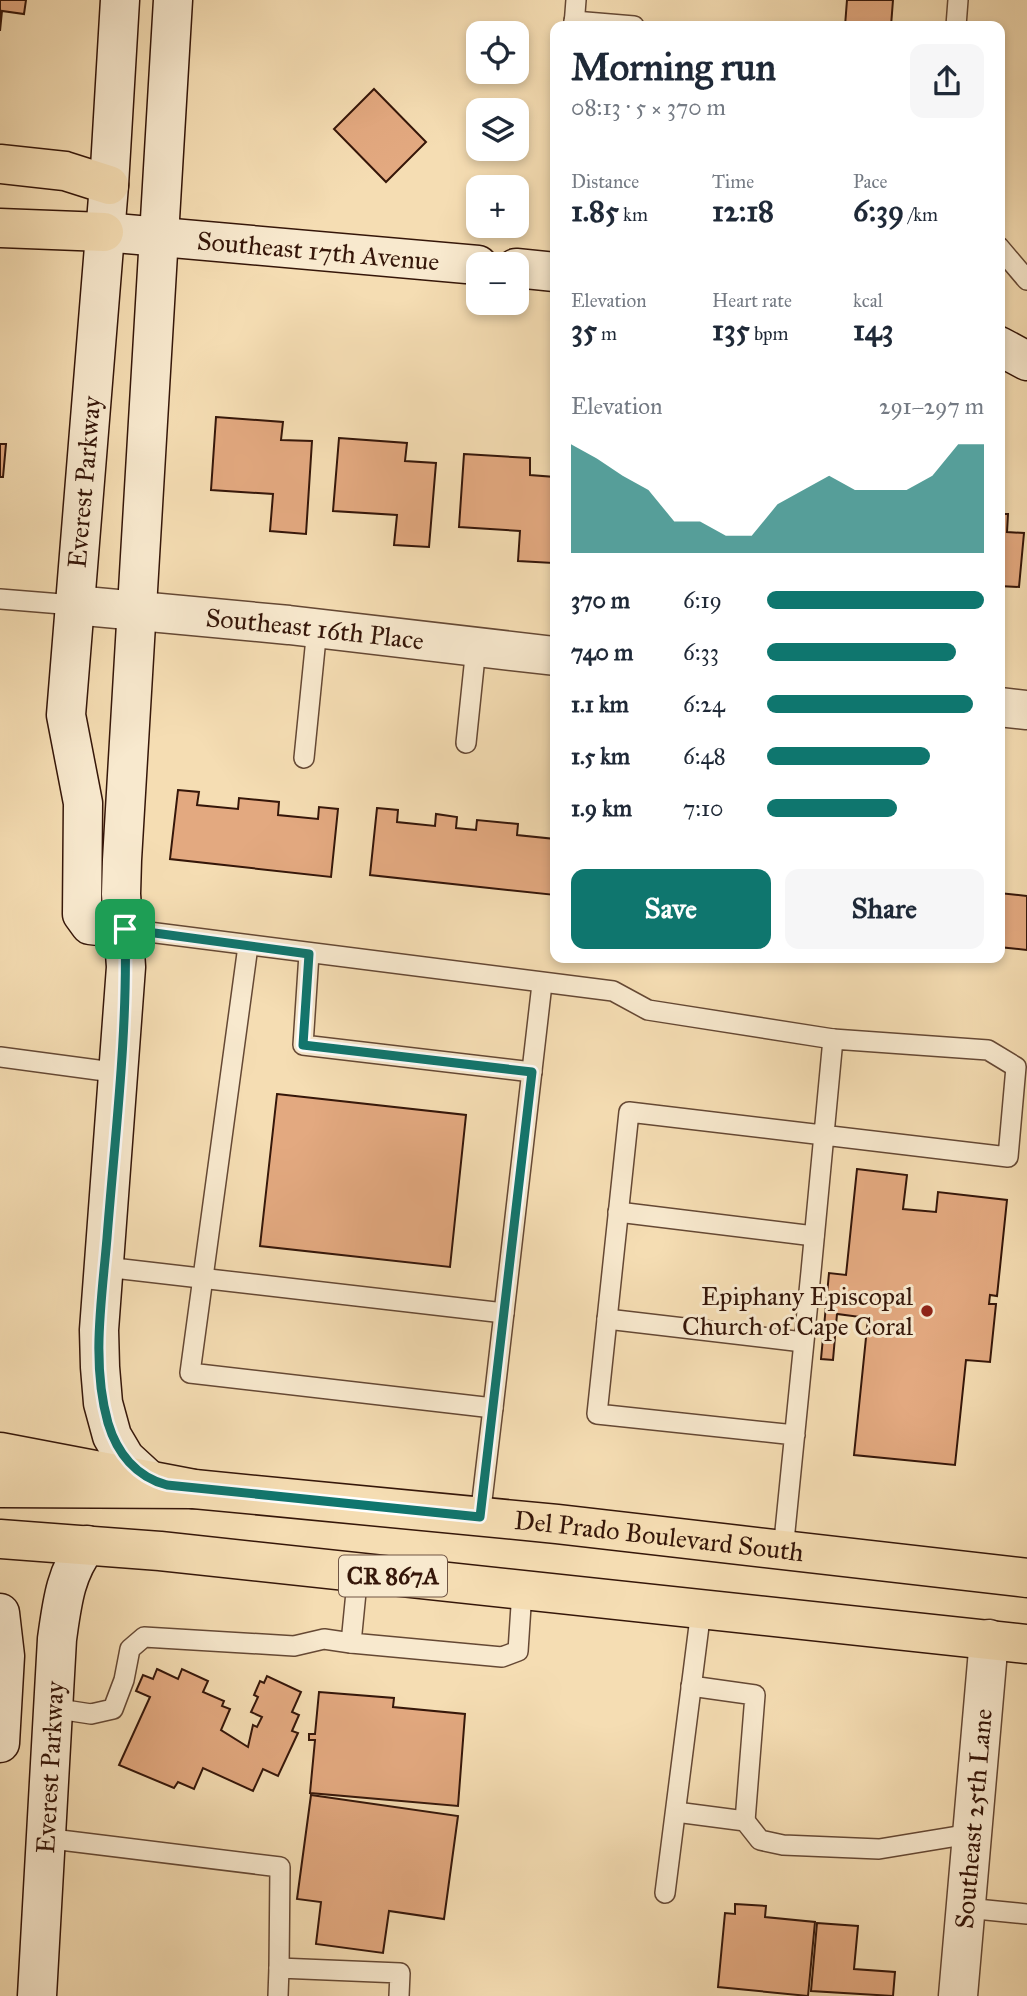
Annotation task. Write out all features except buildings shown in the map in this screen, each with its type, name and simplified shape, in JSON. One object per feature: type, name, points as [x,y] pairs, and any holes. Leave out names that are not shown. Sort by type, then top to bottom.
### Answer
[{"type":"main road","points":[[0,164],[65,172],[109,185]]},
{"type":"main road","points":[[0,228],[104,232]]},
{"type":"main road","name":"Del Prado Boulevard South","points":[[0,1452],[194,1489],[480,1517],[1027,1578]]},
{"type":"main road","points":[[0,1488],[194,1489]]},
{"type":"main road","name":"CR 867A","points":[[0,1539],[358,1572],[1027,1644]]},
{"type":"street","name":"Everest Parkway","points":[[120,0],[109,185],[66,715],[83,803],[82,914],[90,925],[125,929]]},
{"type":"street","points":[[150,1481],[117,1448],[103,1403],[99,1330],[120,1073],[125,929],[121,894],[122,860],[173,0]]},
{"type":"street","name":"Southeast 17th Avenue","points":[[109,185],[160,235]]},
{"type":"street","name":"Southeast 17th Avenue","points":[[104,232],[466,264]]},
{"type":"street","points":[[529,269],[550,271]]},
{"type":"street","points":[[1005,349],[1027,361]]},
{"type":"street","name":"Southeast 16th Place","points":[[74,605],[317,628],[550,655]]},
{"type":"street","points":[[1005,708],[1027,710]]},
{"type":"street","name":"Everest Parkway","points":[[37,1996],[52,1708],[62,1600],[69,1576],[87,1545]]},
{"type":"street","name":"Everest Parkway","points":[[0,1613],[5,1656],[0,1743]]},
{"type":"street","name":"Southeast 25th Lane","points":[[958,1996],[989,1639]]},
{"type":"lane","points":[[574,21],[576,0]]},
{"type":"lane","points":[[956,21],[958,0]]},
{"type":"lane","points":[[1005,254],[1027,280]]},
{"type":"lane","points":[[0,599],[74,605]]},
{"type":"lane","points":[[303,758],[317,628]]},
{"type":"lane","points":[[466,743],[476,647]]},
{"type":"lane","points":[[125,929],[613,991],[648,1010],[833,1039],[988,1050],[1016,1067],[1008,1157],[629,1112],[597,1414],[795,1435]]},
{"type":"lane","points":[[248,946],[190,1373],[493,1408]]},
{"type":"lane","points":[[309,954],[303,1045],[532,1072]]},
{"type":"lane","points":[[480,1517],[542,984]]},
{"type":"lane","points":[[783,1550],[833,1039]]},
{"type":"lane","points":[[0,1057],[120,1073]]},
{"type":"lane","points":[[618,1212],[814,1236]]},
{"type":"lane","points":[[104,1267],[504,1313]]},
{"type":"lane","points":[[607,1319],[803,1342]]},
{"type":"lane","points":[[351,1643],[358,1572]]},
{"type":"lane","points":[[52,1708],[91,1714],[113,1709],[124,1680],[130,1649],[144,1637],[294,1646],[324,1639],[502,1657],[518,1651],[522,1591]]},
{"type":"lane","points":[[665,1893],[701,1610]]},
{"type":"lane","points":[[691,1686],[755,1695],[745,1821],[760,1840],[783,1845],[879,1849],[971,1834]]},
{"type":"lane","points":[[676,1812],[745,1821]]},
{"type":"lane","points":[[44,1838],[280,1867],[278,1996]]},
{"type":"lane","points":[[966,1908],[1027,1914]]},
{"type":"lane","points":[[279,1968],[400,1973],[399,1996]]},
{"type":"place","name":"Epiphany Episcopal Church of Cape Coral","points":[[927,1311]]},
{"type":"route","points":[[125,929],[309,954],[303,1045],[532,1072],[480,1517],[167,1485],[150,1481],[136,1470],[117,1448],[103,1403],[99,1330],[120,1073],[126,967],[125,929]]}]
